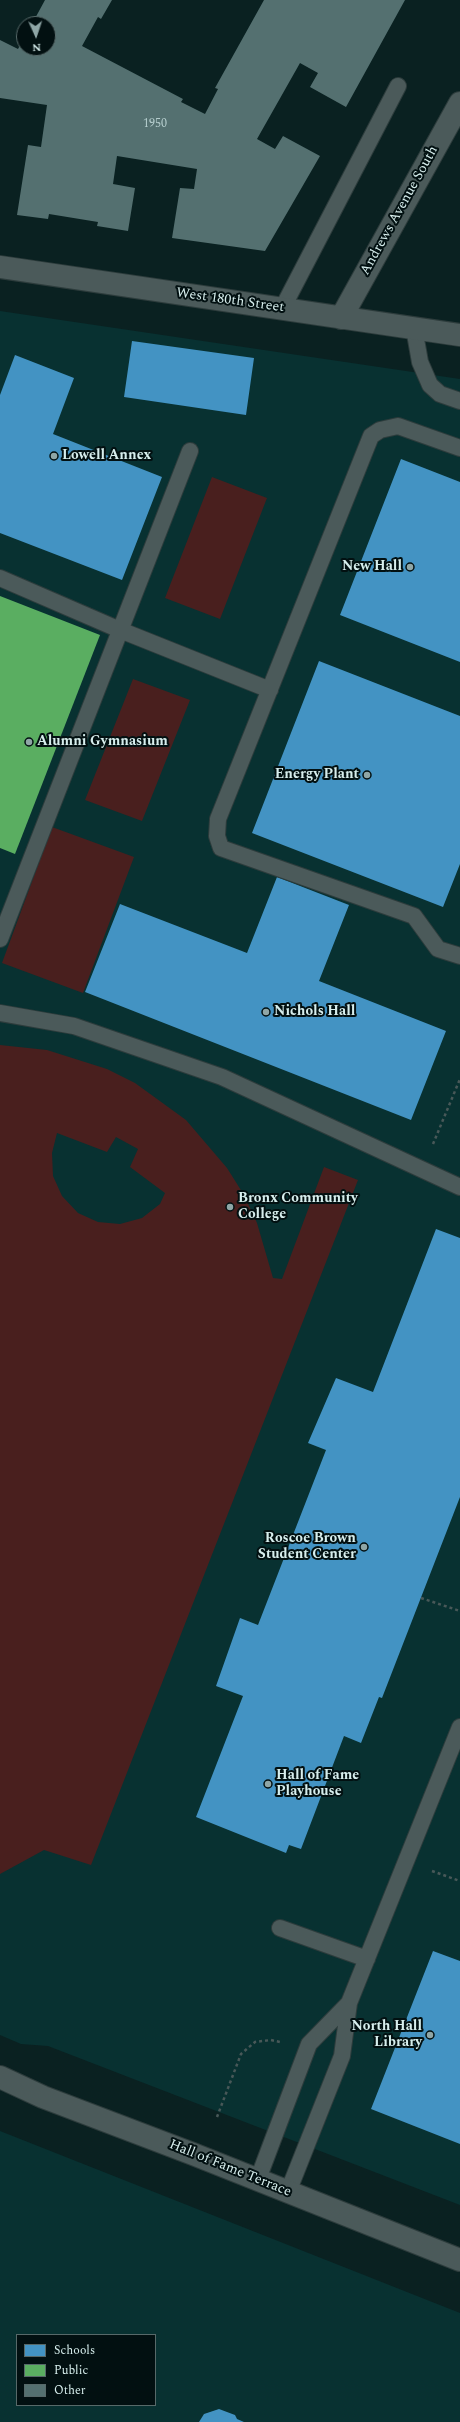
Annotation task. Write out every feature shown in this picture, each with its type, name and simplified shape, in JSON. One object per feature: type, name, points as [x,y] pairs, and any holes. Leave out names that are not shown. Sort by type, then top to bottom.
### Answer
[{"type":"street","name":"Andrews Avenue South","points":[[341,318],[460,104]]},
{"type":"street","name":"West 180th Street","points":[[0,267],[460,335]]},
{"type":"street","name":"Hall of Fame Terrace","points":[[0,2077],[43,2097],[258,2179],[460,2260]]},
{"type":"lane","points":[[282,309],[398,86]]},
{"type":"lane","points":[[414,328],[420,362],[430,386],[440,394],[460,401]]},
{"type":"lane","points":[[460,448],[398,426],[380,430],[371,436],[218,819],[217,836],[220,848],[414,916],[438,949],[460,956]]},
{"type":"lane","points":[[0,939],[190,451]]},
{"type":"lane","points":[[0,578],[120,630],[270,690]]},
{"type":"lane","points":[[0,1013],[74,1026],[222,1077],[460,1187]]},
{"type":"lane","points":[[288,2192],[342,2056],[349,2003],[460,1727]]},
{"type":"lane","points":[[280,1928],[367,1959]]},
{"type":"lane","points":[[258,2179],[309,2044],[349,2003]]},
{"type":"path","points":[[432,1147],[460,1079]]},
{"type":"path","points":[[421,1598],[460,1611]]},
{"type":"path","points":[[429,1870],[460,1881]]},
{"type":"path","points":[[217,2117],[238,2061],[244,2051],[255,2042],[264,2040],[277,2040],[287,2044]]},
{"type":"shaded area","name":"Bronx Community College","points":[[0,311],[460,379],[460,2205],[48,2046],[21,2044],[0,2035]]},
{"type":"shaded area","points":[[212,477],[267,498],[220,619],[165,598]]},
{"type":"shaded area","points":[[133,679],[190,700],[142,821],[85,800]]},
{"type":"shaded area","points":[[52,827],[134,857],[83,993],[2,963]]},
{"type":"shaded area","points":[[0,1045],[47,1050],[107,1069],[135,1083],[186,1120],[227,1168],[244,1195],[257,1223],[273,1278],[282,1279],[324,1167],[358,1180],[91,1865],[44,1850],[0,1874]],"holes":[[[57,1133],[107,1152],[116,1137],[138,1149],[130,1167],[165,1193],[160,1204],[142,1218],[120,1224],[98,1222],[78,1213],[62,1196],[53,1176],[52,1153]]]},
{"type":"shaded area","points":[[0,2131],[460,2313],[460,2422],[0,2422]]},
{"type":"building: Schools","points":[[132,341],[254,358],[246,415],[124,397]]},
{"type":"building: Schools","name":"Lowell Annex","points":[[15,355],[74,378],[53,434],[162,477],[122,580],[0,533],[0,395]]},
{"type":"building: Schools","name":"New Hall","points":[[401,459],[460,482],[460,662],[340,615]]},
{"type":"building: Schools","name":"Energy Plant","points":[[319,661],[460,716],[460,864],[443,907],[252,833]]},
{"type":"building: Schools","name":"Nichols Hall","points":[[277,877],[349,905],[319,981],[446,1031],[411,1120],[85,992],[120,904],[247,953]]},
{"type":"building: Schools","name":"Roscoe Brown Student Center","points":[[436,1229],[460,1238],[460,1497],[382,1698],[379,1697],[361,1743],[344,1736],[301,1849],[289,1845],[286,1853],[196,1817],[243,1696],[216,1686],[240,1618],[258,1625],[326,1450],[308,1443],[336,1378],[373,1392]]},
{"type":"building: Schools","name":"North Hall Library","points":[[433,1951],[460,1961],[460,2144],[371,2109]]},
{"type":"building: Schools","points":[[219,2409],[235,2415],[237,2419],[244,2422],[199,2422],[204,2414]]},
{"type":"building: Public","name":"Alumni Gymnasium","points":[[0,596],[100,635],[15,854],[0,848]]},
{"type":"building: Other","points":[[45,0],[112,0],[101,19],[98,17],[82,46],[183,99],[181,102],[205,114],[218,89],[215,88],[264,0],[405,0],[346,107],[310,87],[318,73],[300,63],[257,139],[275,149],[283,136],[320,156],[265,251],[172,238],[180,188],[194,189],[197,169],[117,156],[113,184],[135,188],[128,231],[97,226],[98,222],[49,214],[48,219],[17,215],[28,145],[41,147],[47,105],[0,98],[0,40],[16,48],[16,56],[56,56],[56,16],[36,16]]},
{"type":"place","name":"Lowell Annex","points":[[54,456]]},
{"type":"place","name":"New Hall","points":[[410,567]]},
{"type":"place","name":"Alumni Gymnasium","points":[[29,742]]},
{"type":"place","name":"Energy Plant","points":[[367,775]]},
{"type":"place","name":"Nichols Hall","points":[[266,1012]]},
{"type":"place","name":"Bronx Community College","points":[[230,1207]]},
{"type":"place","name":"Roscoe Brown Student Center","points":[[364,1547]]},
{"type":"place","name":"Hall of Fame Playhouse","points":[[268,1784]]},
{"type":"place","name":"North Hall Library","points":[[430,2035]]}]
